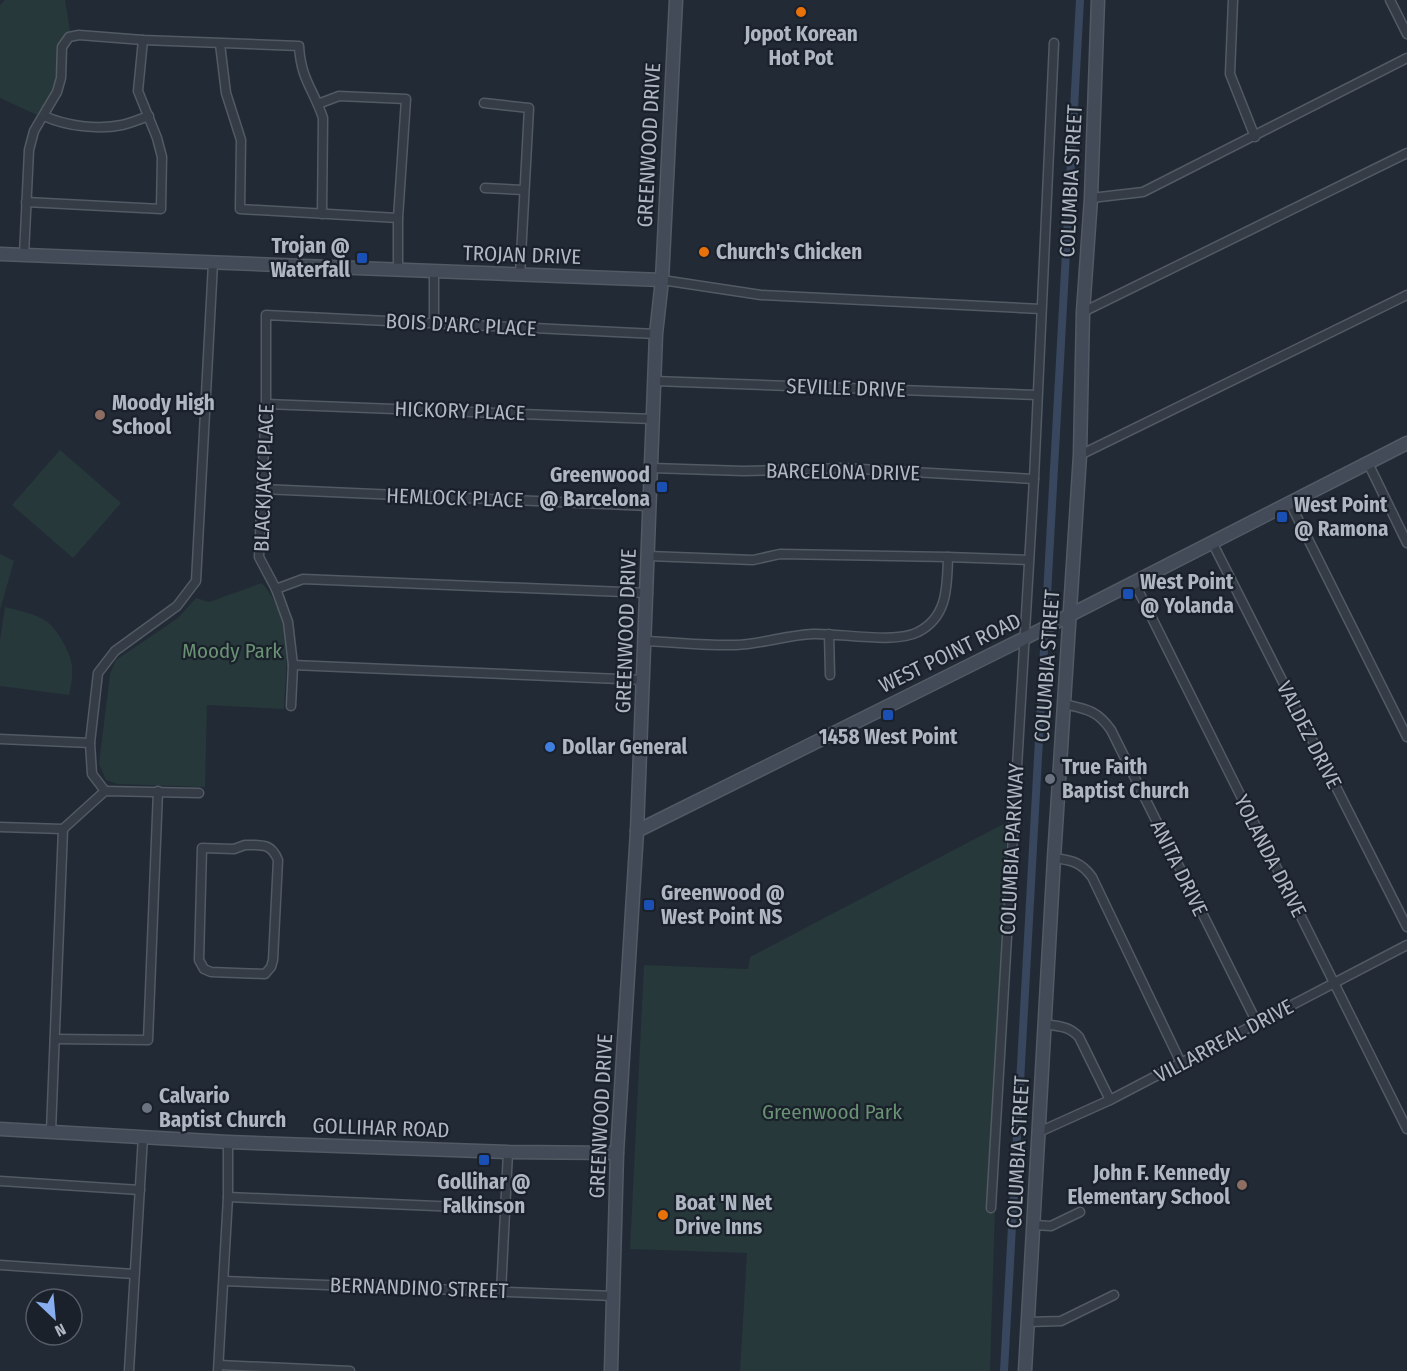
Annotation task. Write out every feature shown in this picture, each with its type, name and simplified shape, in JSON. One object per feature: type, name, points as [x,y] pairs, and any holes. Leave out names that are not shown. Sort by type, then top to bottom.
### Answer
[{"type":"street","name":"GREENWOOD DRIVE","points":[[610,1371],[617,1153],[637,831],[648,593],[656,334],[662,280],[676,0]]},
{"type":"street","name":"COLUMBIA STREET","points":[[1025,1371],[1064,704],[1066,617],[1080,455],[1083,312],[1098,0]]},
{"type":"street","points":[[1233,0],[1230,74],[1255,137]]},
{"type":"street","points":[[1390,0],[1407,34]]},
{"type":"street","points":[[24,255],[29,150],[34,131],[57,92],[61,78],[62,47],[69,37],[79,35],[220,44],[299,46],[304,79],[323,118],[322,214]]},
{"type":"street","points":[[26,202],[161,209],[162,157],[158,138],[138,91],[143,40]]},
{"type":"street","name":"COLUMBIA PARKWAY","points":[[991,1208],[1029,636],[1029,560],[1054,43]]},
{"type":"street","points":[[220,44],[226,93],[241,140],[240,209],[398,218]]},
{"type":"street","points":[[1090,198],[1143,192],[1255,137],[1407,57]]},
{"type":"street","points":[[318,104],[339,96],[406,99],[398,218],[398,270]]},
{"type":"street","points":[[484,103],[529,108],[520,274]]},
{"type":"street","points":[[44,116],[59,123],[104,127],[122,125],[149,116]]},
{"type":"street","points":[[1083,312],[1407,153]]},
{"type":"street","points":[[485,188],[524,189]]},
{"type":"street","name":"TROJAN DRIVE","points":[[0,254],[662,280],[761,295],[1041,309]]},
{"type":"street","points":[[105,791],[92,774],[90,743],[98,673],[115,651],[177,606],[196,581],[213,262]]},
{"type":"street","points":[[434,271],[434,324]]},
{"type":"street","points":[[1080,455],[1407,295]]},
{"type":"street","name":"BOIS D'ARC PLACE","points":[[266,315],[656,334]]},
{"type":"street","name":"BLACKJACK PLACE","points":[[266,315],[266,404],[259,557],[276,589],[288,622],[293,665],[291,706]]},
{"type":"street","name":"SEVILLE DRIVE","points":[[654,381],[1037,395]]},
{"type":"street","name":"HICKORY PLACE","points":[[266,404],[653,419]]},
{"type":"street","name":"WEST POINT ROAD","points":[[637,831],[1029,636],[1407,443]]},
{"type":"street","points":[[1368,464],[1407,543]]},
{"type":"street","name":"BARCELONA DRIVE","points":[[652,468],[744,471],[843,468],[1034,479]]},
{"type":"street","name":"HEMLOCK PLACE","points":[[262,489],[649,506]]},
{"type":"street","points":[[1290,503],[1407,737]]},
{"type":"street","name":"VALDEZ DRIVE","points":[[1212,542],[1407,927]]},
{"type":"street","points":[[649,556],[753,560],[780,554],[948,556],[1029,560]]},
{"type":"street","points":[[645,641],[736,645],[791,636],[829,634],[897,638],[918,632],[935,619],[943,606],[947,593],[948,556]]},
{"type":"street","points":[[276,589],[303,579],[648,593]]},
{"type":"street","name":"YOLANDA DRIVE","points":[[1134,582],[1407,1129]]},
{"type":"street","points":[[829,634],[830,675]]},
{"type":"street","points":[[293,665],[643,680]]},
{"type":"street","name":"ANITA DRIVE","points":[[1064,704],[1089,709],[1111,730],[1257,1023]]},
{"type":"street","points":[[0,739],[90,743]]},
{"type":"street","points":[[0,827],[63,829],[105,791],[200,794]]},
{"type":"street","points":[[55,1038],[148,1040],[158,791]]},
{"type":"street","points":[[51,1131],[63,829]]},
{"type":"street","points":[[245,844],[262,845],[274,851],[278,860],[273,960],[265,974],[211,972],[204,969],[200,960],[202,848],[234,849],[245,844]]},
{"type":"street","points":[[1054,858],[1080,864],[1092,877],[1181,1063]]},
{"type":"street","name":"VILLARREAL DRIVE","points":[[1039,1132],[1110,1100],[1407,945]]},
{"type":"street","points":[[1044,1024],[1064,1026],[1074,1032],[1084,1045],[1110,1100]]},
{"type":"street","name":"GOLLIHAR ROAD","points":[[0,1129],[228,1142],[508,1152],[617,1153]]},
{"type":"street","points":[[129,1371],[143,1136]]},
{"type":"street","points":[[228,1142],[228,1197],[218,1368],[350,1371]]},
{"type":"street","points":[[501,1292],[508,1152]]},
{"type":"street","points":[[0,1182],[140,1190]]},
{"type":"street","points":[[228,1197],[505,1209]]},
{"type":"street","points":[[1034,1225],[1051,1226],[1080,1212]]},
{"type":"street","points":[[0,1265],[134,1274]]},
{"type":"street","name":"BERNANDINO STREET","points":[[224,1281],[614,1296]]},
{"type":"street","points":[[1028,1323],[1061,1321],[1114,1295]]},
{"type":"green space","points":[[5,0],[65,0],[70,31],[61,41],[54,88],[47,104],[37,115],[0,98],[0,5]]},
{"type":"green space","points":[[60,450],[121,503],[73,558],[12,505]]},
{"type":"green space","points":[[0,554],[14,561],[0,610]]},
{"type":"green space","name":"Moody Park","points":[[262,583],[273,598],[284,628],[287,659],[284,709],[207,705],[205,787],[117,784],[106,780],[99,764],[110,674],[116,660],[178,618],[196,598],[209,602]]},
{"type":"green space","points":[[5,607],[26,612],[46,621],[59,636],[69,654],[72,666],[69,695],[0,686],[0,640]]},
{"type":"green space","name":"Greenwood Park","points":[[1007,822],[990,1371],[740,1371],[747,1253],[630,1249],[644,965],[748,969],[750,957]]},
{"type":"waterway","points":[[1004,1371],[1080,0]]},
{"type":"place","name":"Jopot Korean Hot Pot","points":[[801,12]]},
{"type":"place","name":"Church's Chicken","points":[[704,252]]},
{"type":"place","name":"Trojan @ Waterfall","points":[[362,258]]},
{"type":"place","name":"Moody High School","points":[[100,415]]},
{"type":"place","name":"Greenwood @ Barcelona","points":[[662,487]]},
{"type":"place","name":"West Point @ Ramona","points":[[1282,517]]},
{"type":"place","name":"West Point @ Yolanda","points":[[1128,594]]},
{"type":"place","name":"1458 West Point","points":[[888,715]]},
{"type":"place","name":"Dollar General","points":[[550,747]]},
{"type":"place","name":"True Faith Baptist Church","points":[[1050,779]]},
{"type":"place","name":"Greenwood @ West Point NS","points":[[649,905]]},
{"type":"place","name":"Calvario Baptist Church","points":[[147,1108]]},
{"type":"place","name":"Gollihar @ Falkinson","points":[[484,1160]]},
{"type":"place","name":"John F. Kennedy Elementary School","points":[[1242,1185]]},
{"type":"place","name":"Boat 'N Net Drive Inns","points":[[663,1215]]}]
